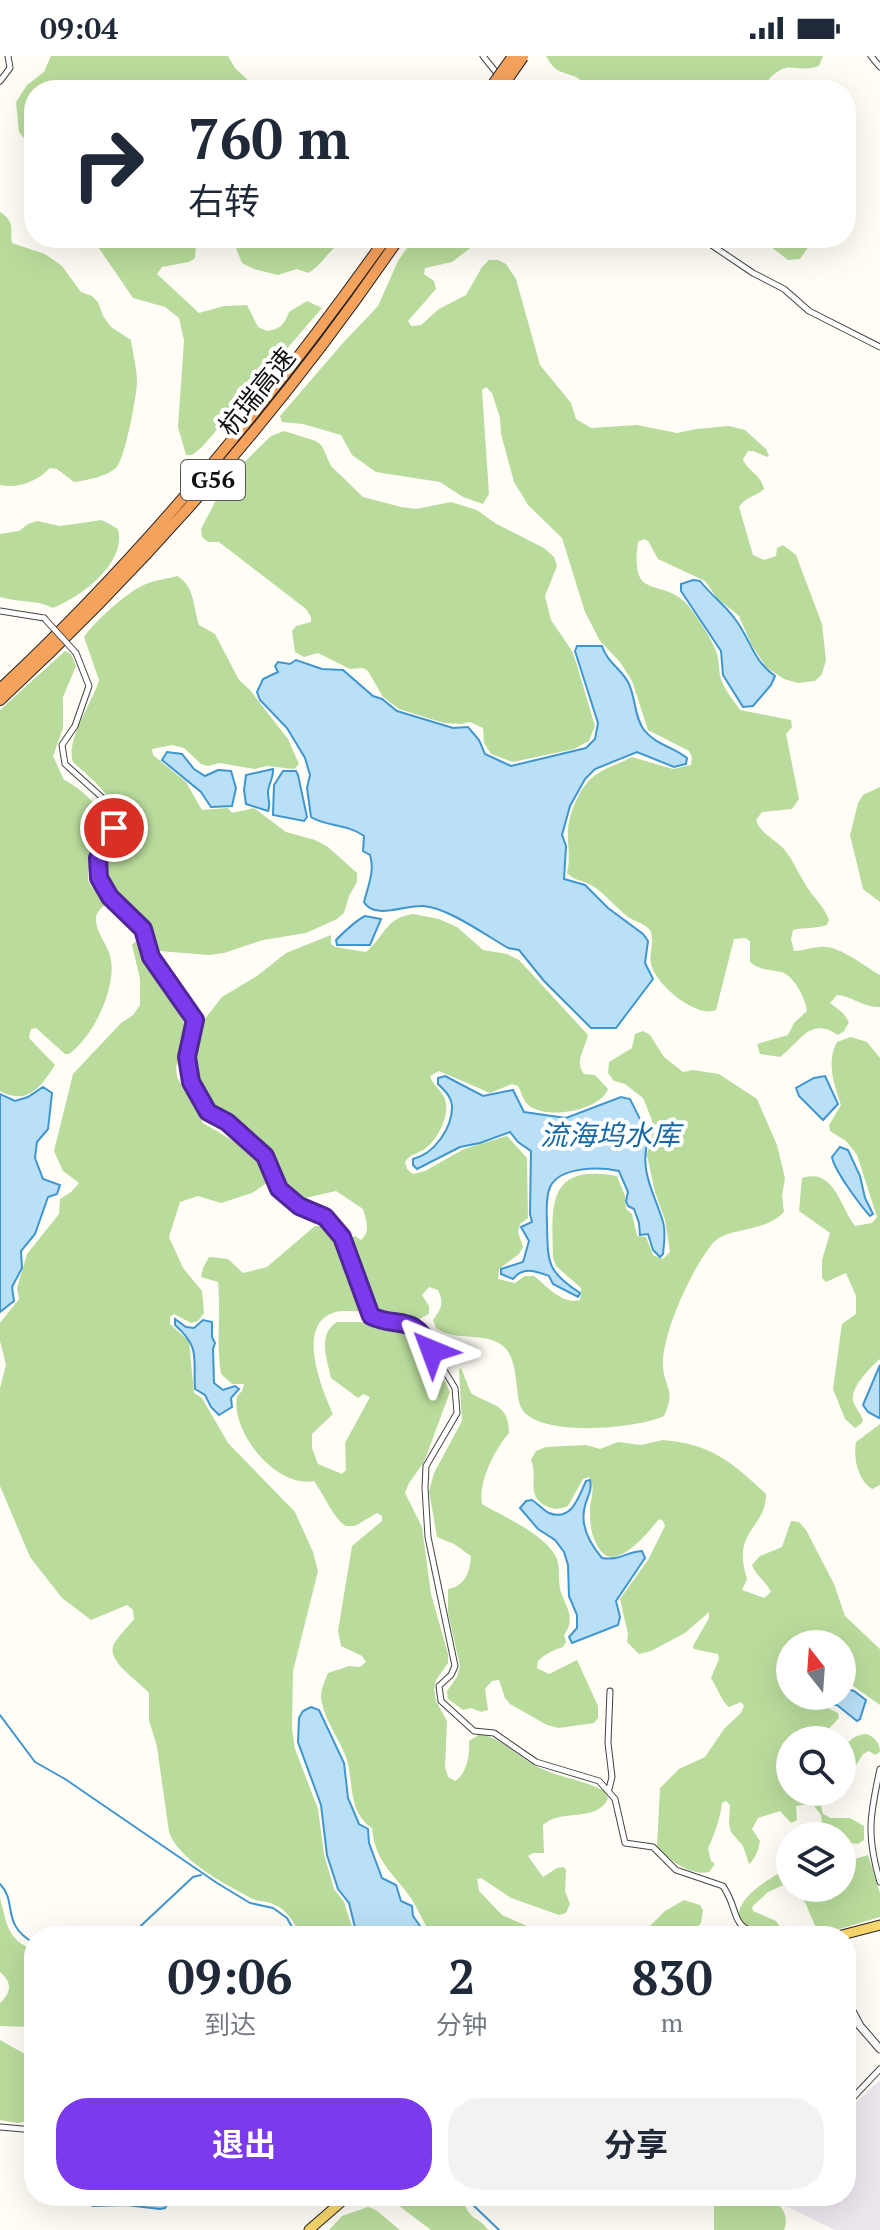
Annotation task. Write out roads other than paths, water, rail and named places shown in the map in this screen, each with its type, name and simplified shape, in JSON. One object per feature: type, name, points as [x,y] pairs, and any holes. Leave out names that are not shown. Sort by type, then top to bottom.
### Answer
[{"type":"highway","points":[[496,80],[513,56]]},
{"type":"highway","points":[[507,80],[523,56]]},
{"type":"highway","name":"杭瑞高速","points":[[0,689],[131,558],[203,476],[278,384],[379,248]]},
{"type":"highway","name":"杭瑞高速","points":[[0,700],[128,575],[211,482],[299,378],[392,248]]},
{"type":"main road","points":[[856,1931],[880,1925]]},
{"type":"main road","points":[[309,2230],[337,2206]]},
{"type":"street","points":[[0,81],[10,68],[8,56]]},
{"type":"street","points":[[483,56],[501,80]]},
{"type":"street","points":[[871,56],[880,67]]},
{"type":"street","points":[[716,248],[784,289],[809,311],[880,347]]},
{"type":"street","points":[[0,611],[44,618],[76,653],[89,686],[75,726],[62,745],[65,764],[106,801],[114,828],[111,846],[98,858],[99,878],[110,897],[143,929],[151,957],[195,1020],[187,1057],[191,1082],[208,1112],[227,1122],[265,1156],[279,1189],[299,1206],[325,1217],[342,1237],[371,1316],[400,1321],[420,1331],[453,1383],[457,1413],[426,1466],[425,1488],[428,1537],[455,1666],[451,1675],[439,1686],[441,1701],[474,1731],[494,1733],[536,1762],[599,1781],[615,1799],[625,1843],[653,1847],[676,1870],[723,1886],[740,1926]]},
{"type":"street","points":[[609,1789],[612,1777],[608,1743],[610,1691]]},
{"type":"street","points":[[880,1769],[869,1834],[880,1882]]},
{"type":"street","points":[[856,2019],[880,2049]]},
{"type":"street","points":[[856,2094],[880,2069]]},
{"type":"street","points":[[0,2127],[24,2129]]},
{"type":"water","points":[[700,581],[731,614],[757,656],[775,676],[753,706],[743,707],[723,675],[721,651],[681,591],[681,584]]},
{"type":"water","points":[[577,646],[602,646],[628,682],[644,730],[687,758],[686,764],[674,767],[637,752],[595,769],[585,779],[570,806],[562,835],[566,846],[564,879],[585,885],[648,941],[645,963],[653,979],[616,1028],[591,1028],[544,981],[519,950],[508,948],[443,911],[423,906],[382,911],[369,907],[364,902],[372,867],[370,855],[363,851],[364,836],[311,817],[307,788],[310,775],[305,758],[287,728],[260,700],[257,692],[263,679],[278,672],[275,666],[278,662],[290,664],[296,660],[322,669],[343,670],[373,696],[397,711],[453,728],[468,727],[485,754],[511,766],[586,748],[595,739],[598,723],[575,651]]},
{"type":"water","points":[[167,752],[182,754],[194,769],[205,776],[218,770],[231,771],[236,788],[232,806],[211,807],[201,792],[162,760]]},
{"type":"water","points":[[273,769],[268,790],[268,811],[246,804],[246,775]]},
{"type":"water","points":[[283,771],[296,771],[298,775],[307,817],[304,821],[273,815],[274,785]]},
{"type":"water","points":[[365,916],[381,919],[370,945],[337,945],[336,940]]},
{"type":"water","name":"流海坞水库","points":[[445,1076],[483,1096],[513,1090],[524,1112],[566,1118],[621,1097],[630,1099],[649,1137],[646,1170],[664,1226],[663,1254],[660,1257],[653,1250],[648,1234],[640,1235],[639,1223],[634,1209],[626,1201],[628,1192],[619,1171],[581,1170],[555,1180],[548,1192],[547,1206],[551,1265],[561,1278],[580,1293],[578,1297],[553,1284],[549,1276],[539,1273],[525,1271],[513,1279],[501,1274],[501,1269],[523,1262],[529,1241],[521,1227],[532,1222],[531,1151],[510,1132],[460,1147],[417,1169],[413,1159],[435,1146],[449,1122],[452,1105],[447,1093],[438,1084],[438,1078]]},
{"type":"water","points":[[825,1076],[838,1104],[823,1120],[799,1096],[796,1088]]},
{"type":"water","points":[[43,1087],[52,1093],[48,1129],[37,1142],[35,1158],[43,1179],[60,1185],[57,1194],[48,1197],[35,1234],[21,1251],[22,1268],[12,1287],[14,1301],[0,1312],[0,1094],[15,1101]]},
{"type":"water","points":[[840,1147],[848,1150],[860,1176],[873,1214],[870,1216],[834,1163],[832,1157]]},
{"type":"water","points":[[175,1319],[186,1327],[194,1328],[203,1320],[212,1322],[214,1383],[223,1390],[235,1386],[239,1389],[231,1398],[232,1407],[219,1415],[205,1395],[195,1389],[192,1347],[175,1325]]},
{"type":"water","points":[[880,1365],[880,1417],[879,1418],[863,1405]]},
{"type":"water","points":[[590,1480],[583,1518],[594,1548],[602,1558],[642,1551],[645,1558],[616,1601],[620,1617],[618,1625],[572,1643],[569,1637],[577,1628],[577,1615],[569,1596],[568,1565],[564,1552],[520,1508],[526,1501],[532,1500],[549,1513],[564,1514],[574,1506],[586,1481]]},
{"type":"water","points":[[856,1692],[866,1700],[857,1721],[843,1710],[856,1710]]},
{"type":"water","points":[[311,1707],[319,1710],[344,1763],[348,1798],[359,1824],[368,1829],[369,1843],[382,1878],[396,1885],[401,1901],[412,1906],[413,1916],[420,1926],[355,1926],[349,1903],[338,1889],[327,1855],[321,1805],[298,1742],[299,1718],[303,1711]]},
{"type":"water","points":[[134,2206],[166,2206],[160,2209]]},
{"type":"waterway","points":[[0,1715],[35,1762],[65,1779],[217,1883],[250,1903],[273,1908],[287,1918],[291,1926]]},
{"type":"waterway","points":[[141,1926],[193,1877],[201,1875]]},
{"type":"waterway","points":[[0,1884],[8,1898],[13,1921],[24,1936]]},
{"type":"waterway","points":[[474,2206],[499,2230]]}]
